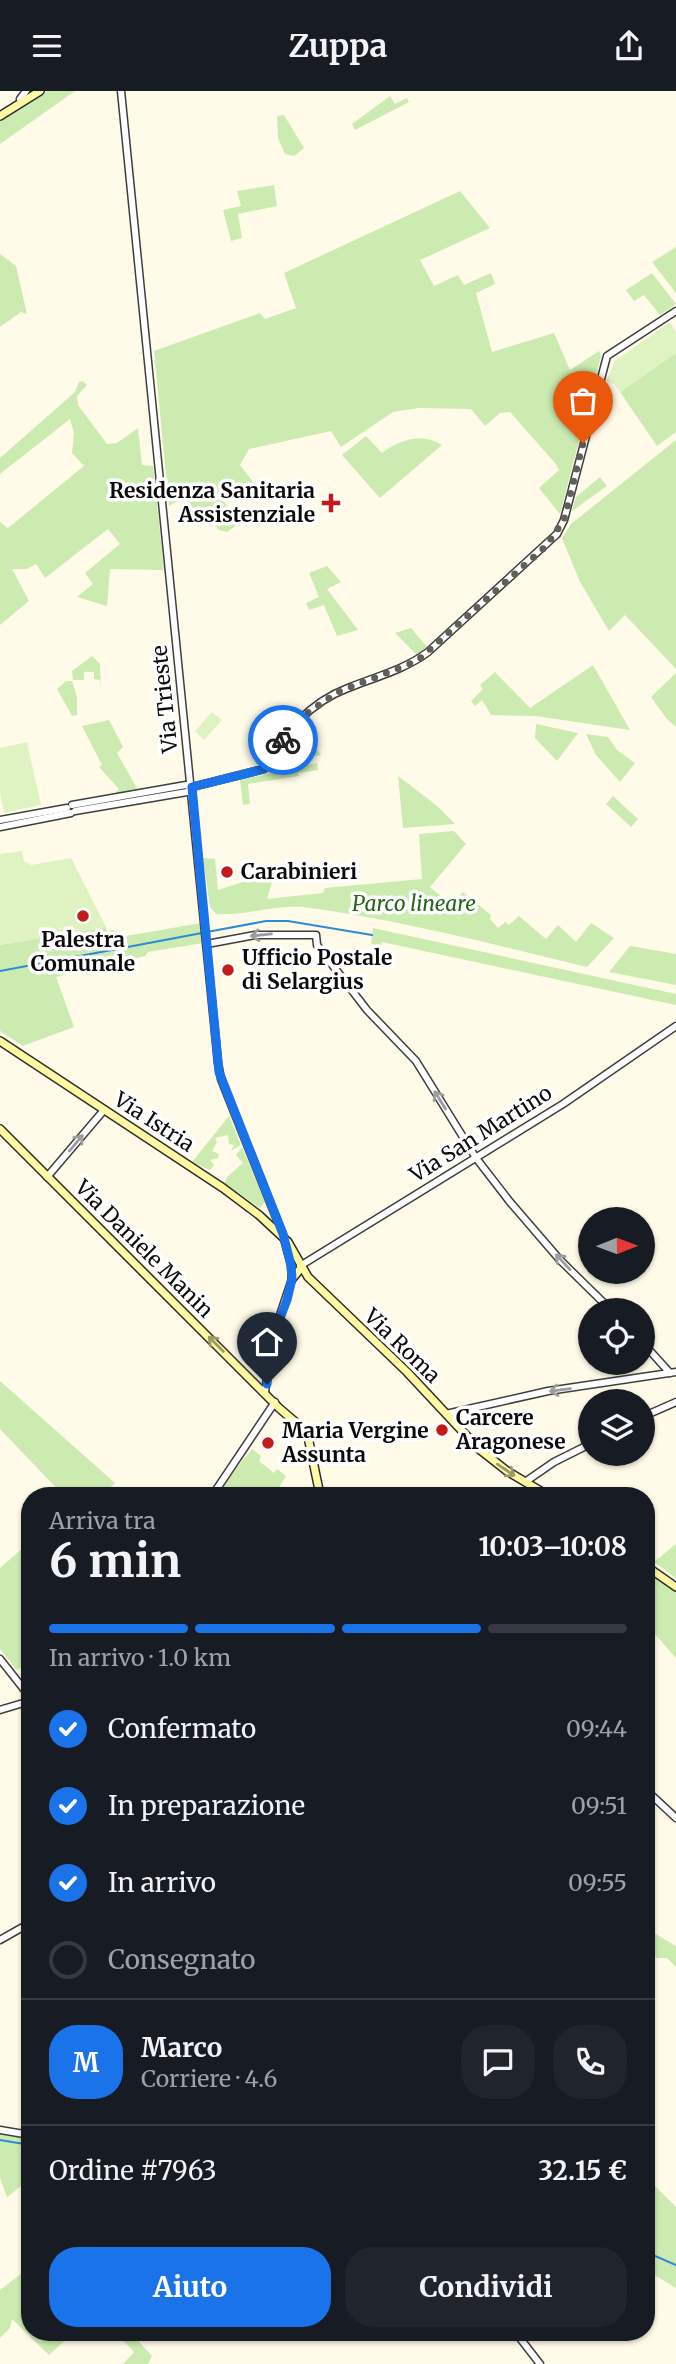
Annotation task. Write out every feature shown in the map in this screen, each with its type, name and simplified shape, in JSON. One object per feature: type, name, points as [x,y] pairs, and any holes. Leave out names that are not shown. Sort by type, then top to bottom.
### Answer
[{"type":"main road","points":[[12,107],[31,91]]},
{"type":"main road","points":[[0,116],[40,91]]},
{"type":"main road","name":"Via Istria","points":[[0,1041],[259,1216],[283,1240]]},
{"type":"main road","name":"Via Daniele Manin","points":[[0,1129],[307,1432],[318,1487]]},
{"type":"main road","name":"Via Roma","points":[[283,1240],[288,1242],[301,1268],[489,1457],[534,1487]]},
{"type":"main road","points":[[292,1279],[301,1268]]},
{"type":"main road","points":[[655,1572],[676,1587]]},
{"type":"street","points":[[20,99],[26,91]]},
{"type":"street","name":"Via Trieste","points":[[121,92],[219,1072],[270,1203],[288,1255],[292,1279]]},
{"type":"street","points":[[0,827],[71,809],[186,785],[192,787],[264,769],[297,720],[338,692],[417,661],[546,546],[564,520],[607,356],[676,311]]},
{"type":"street","points":[[0,820],[71,809]]},
{"type":"street","points":[[207,943],[255,935],[316,935],[317,944],[367,1010],[415,1061],[476,1158],[560,1260],[599,1298]]},
{"type":"street","name":"Via San Martino","points":[[301,1268],[563,1104],[676,1026]]},
{"type":"street","points":[[47,1177],[104,1109]]},
{"type":"street","points":[[259,1216],[270,1203]]},
{"type":"street","points":[[259,1216],[273,1212]]},
{"type":"street","points":[[288,1255],[301,1268]]},
{"type":"street","points":[[265,1392],[272,1339],[292,1279]]},
{"type":"street","points":[[655,1355],[673,1372]]},
{"type":"street","points":[[446,1414],[548,1391],[673,1372]]},
{"type":"street","points":[[218,1487],[275,1402]]},
{"type":"street","points":[[655,1411],[676,1402]]},
{"type":"street","points":[[525,1482],[554,1462],[578,1450]]},
{"type":"street","points":[[0,1659],[21,1687]]},
{"type":"street","points":[[0,1710],[21,1702]]},
{"type":"street","points":[[655,1798],[676,1818]]},
{"type":"street","points":[[0,1940],[21,1928]]},
{"type":"street","points":[[0,2130],[21,2134]]},
{"type":"street","points":[[522,2341],[540,2364]]},
{"type":"green space","points":[[47,91],[75,91],[0,144],[0,120]]},
{"type":"green space","points":[[390,96],[395,104],[407,98],[409,102],[355,130],[352,124]]},
{"type":"green space","points":[[284,115],[304,148],[294,156],[285,154],[278,138],[277,116]]},
{"type":"green space","points":[[274,185],[277,206],[238,214],[242,238],[231,241],[223,210],[241,206],[237,191]]},
{"type":"green space","points":[[460,191],[490,228],[420,260],[434,286],[458,275],[464,285],[491,273],[495,284],[476,293],[492,352],[554,333],[570,370],[599,351],[601,356],[560,514],[539,488],[559,470],[555,463],[510,412],[500,413],[485,426],[471,409],[418,408],[393,412],[341,447],[331,431],[249,449],[240,465],[253,482],[223,500],[240,523],[227,532],[219,530],[206,515],[201,517],[184,497],[169,506],[154,351],[260,313],[265,319],[296,308],[284,273]]},
{"type":"green space","points":[[676,247],[676,293],[652,262]]},
{"type":"green space","points":[[0,254],[16,266],[27,314],[21,312],[0,327]]},
{"type":"green space","points":[[652,273],[676,304],[660,315],[644,295],[634,301],[626,290]]},
{"type":"green space","points":[[670,322],[676,332],[676,353],[620,392],[614,384],[606,381],[615,361]]},
{"type":"green space","points":[[676,353],[676,432],[657,446],[620,392]]},
{"type":"green space","points":[[83,381],[87,385],[77,396],[78,405],[107,444],[117,443],[138,428],[142,465],[153,466],[164,570],[110,569],[107,606],[77,597],[93,584],[85,573],[120,544],[108,529],[45,578],[36,564],[27,569],[12,569],[29,601],[0,625],[0,522],[8,528],[84,466],[72,453],[74,433],[70,419],[0,474],[0,458],[75,392],[79,382]]},
{"type":"green space","points":[[366,436],[382,453],[395,444],[410,439],[426,439],[442,445],[380,498],[342,455]]},
{"type":"green space","points":[[676,440],[676,669],[625,615],[609,631],[580,582],[562,538],[571,524]]},
{"type":"green space","points":[[600,477],[607,486],[572,511],[576,497]]},
{"type":"green space","points":[[327,566],[341,582],[327,589],[358,630],[337,636],[324,605],[309,610],[306,603],[319,597],[309,573]]},
{"type":"green space","points":[[411,628],[427,647],[417,655],[395,633]]},
{"type":"green space","points":[[92,656],[100,664],[101,691],[100,680],[94,679],[94,672],[84,672],[84,680],[73,680],[72,671]]},
{"type":"green space","points":[[593,665],[630,730],[536,716],[491,715],[482,700],[475,706],[471,701],[483,689],[480,685],[495,672],[530,708]]},
{"type":"green space","points":[[676,673],[676,727],[651,697]]},
{"type":"green space","points":[[66,681],[72,681],[77,697],[77,715],[72,716],[57,689]]},
{"type":"green space","points":[[212,712],[222,720],[204,740],[195,731]]},
{"type":"green space","points":[[109,720],[123,747],[117,753],[138,790],[115,794],[119,789],[99,767],[102,765],[82,726]]},
{"type":"green space","points":[[301,724],[321,755],[275,765],[297,728]]},
{"type":"green space","points":[[536,724],[578,733],[557,761],[535,738]]},
{"type":"green space","points":[[586,734],[608,737],[617,750],[635,763],[620,782],[596,755]]},
{"type":"green space","points":[[27,742],[41,805],[4,813],[0,792],[0,748]]},
{"type":"green space","points":[[317,763],[318,770],[298,773],[299,776],[248,784],[250,804],[243,805],[240,780]]},
{"type":"green space","points":[[398,776],[436,805],[455,824],[403,828]]},
{"type":"green space","points":[[613,796],[638,819],[631,827],[606,804]]},
{"type":"green space","name":"Parco lineare","points":[[454,831],[466,844],[430,887],[451,905],[463,892],[491,915],[490,919],[498,928],[505,922],[509,925],[519,916],[546,939],[558,925],[576,942],[591,923],[614,938],[587,967],[450,934],[346,913],[299,907],[216,914],[210,907],[203,858],[215,859],[218,890],[243,882],[273,879],[267,899],[323,893],[325,888],[422,879],[419,834]]},
{"type":"green space","points":[[22,851],[24,861],[31,865],[71,858],[106,927],[0,945],[0,854]]},
{"type":"green space","points":[[201,923],[203,943],[148,952],[145,956],[56,977],[74,1027],[23,1046],[0,1031],[0,945],[106,927],[107,931],[114,930],[115,938]]},
{"type":"green space","points":[[373,928],[676,994],[676,1005],[382,942],[381,946],[371,944]]},
{"type":"green space","points":[[630,946],[676,954],[676,985],[609,972]]},
{"type":"green space","points":[[229,1116],[241,1145],[231,1151],[234,1145],[229,1144],[228,1135],[215,1138],[217,1142],[212,1151],[219,1154],[218,1158],[210,1160],[214,1165],[210,1170],[192,1162]]},
{"type":"green space","points":[[242,1147],[265,1202],[260,1208],[225,1184],[227,1177],[243,1163],[236,1155]]},
{"type":"green space","points":[[0,1381],[115,1483],[111,1487],[55,1487],[0,1429]]},
{"type":"green space","points":[[252,1449],[261,1456],[259,1461],[274,1473],[277,1469],[286,1476],[279,1487],[224,1487]]},
{"type":"green space","points":[[676,1544],[676,1578],[655,1561]]},
{"type":"green space","points":[[21,1550],[21,1667],[17,1670],[0,1649],[0,1568]]},
{"type":"green space","points":[[655,1576],[676,1591],[676,1658],[655,1634]]},
{"type":"green space","points":[[655,1933],[676,1946],[676,1967],[667,1958],[657,1958]]},
{"type":"green space","points":[[0,2133],[21,2136],[21,2186],[7,2197],[0,2178]]},
{"type":"green space","points":[[655,2186],[676,2207],[676,2288],[655,2275]]},
{"type":"green space","points":[[21,2274],[21,2328],[12,2319],[10,2328],[0,2338],[0,2290]]},
{"type":"green space","points":[[35,2341],[64,2341],[49,2355]]},
{"type":"green space","points":[[124,2341],[138,2341],[152,2356],[148,2364],[123,2364],[134,2352]]},
{"type":"waterway","points":[[207,932],[266,921],[288,921],[372,935]]},
{"type":"waterway","points":[[0,971],[202,933]]},
{"type":"waterway","points":[[0,2140],[21,2144]]},
{"type":"waterway","points":[[655,2256],[676,2265]]},
{"type":"way so far","points":[[283,740],[297,720],[338,692],[417,661],[546,546],[557,534],[564,520],[583,443]]},
{"type":"place","name":"Residenza Sanitaria Assistenziale","points":[[331,503]]},
{"type":"place","name":"Carabinieri","points":[[227,872]]},
{"type":"place","name":"Palestra Comunale","points":[[83,916]]},
{"type":"place","name":"Ufficio Postale di Selargius","points":[[228,970]]},
{"type":"place","name":"Carcere Aragonese","points":[[442,1430]]},
{"type":"place","name":"Maria Vergine Assunta","points":[[268,1443]]},
{"type":"route","points":[[267,1384],[272,1339],[287,1300],[292,1279],[291,1265],[283,1234],[219,1072],[192,787],[264,769],[283,740]]}]
